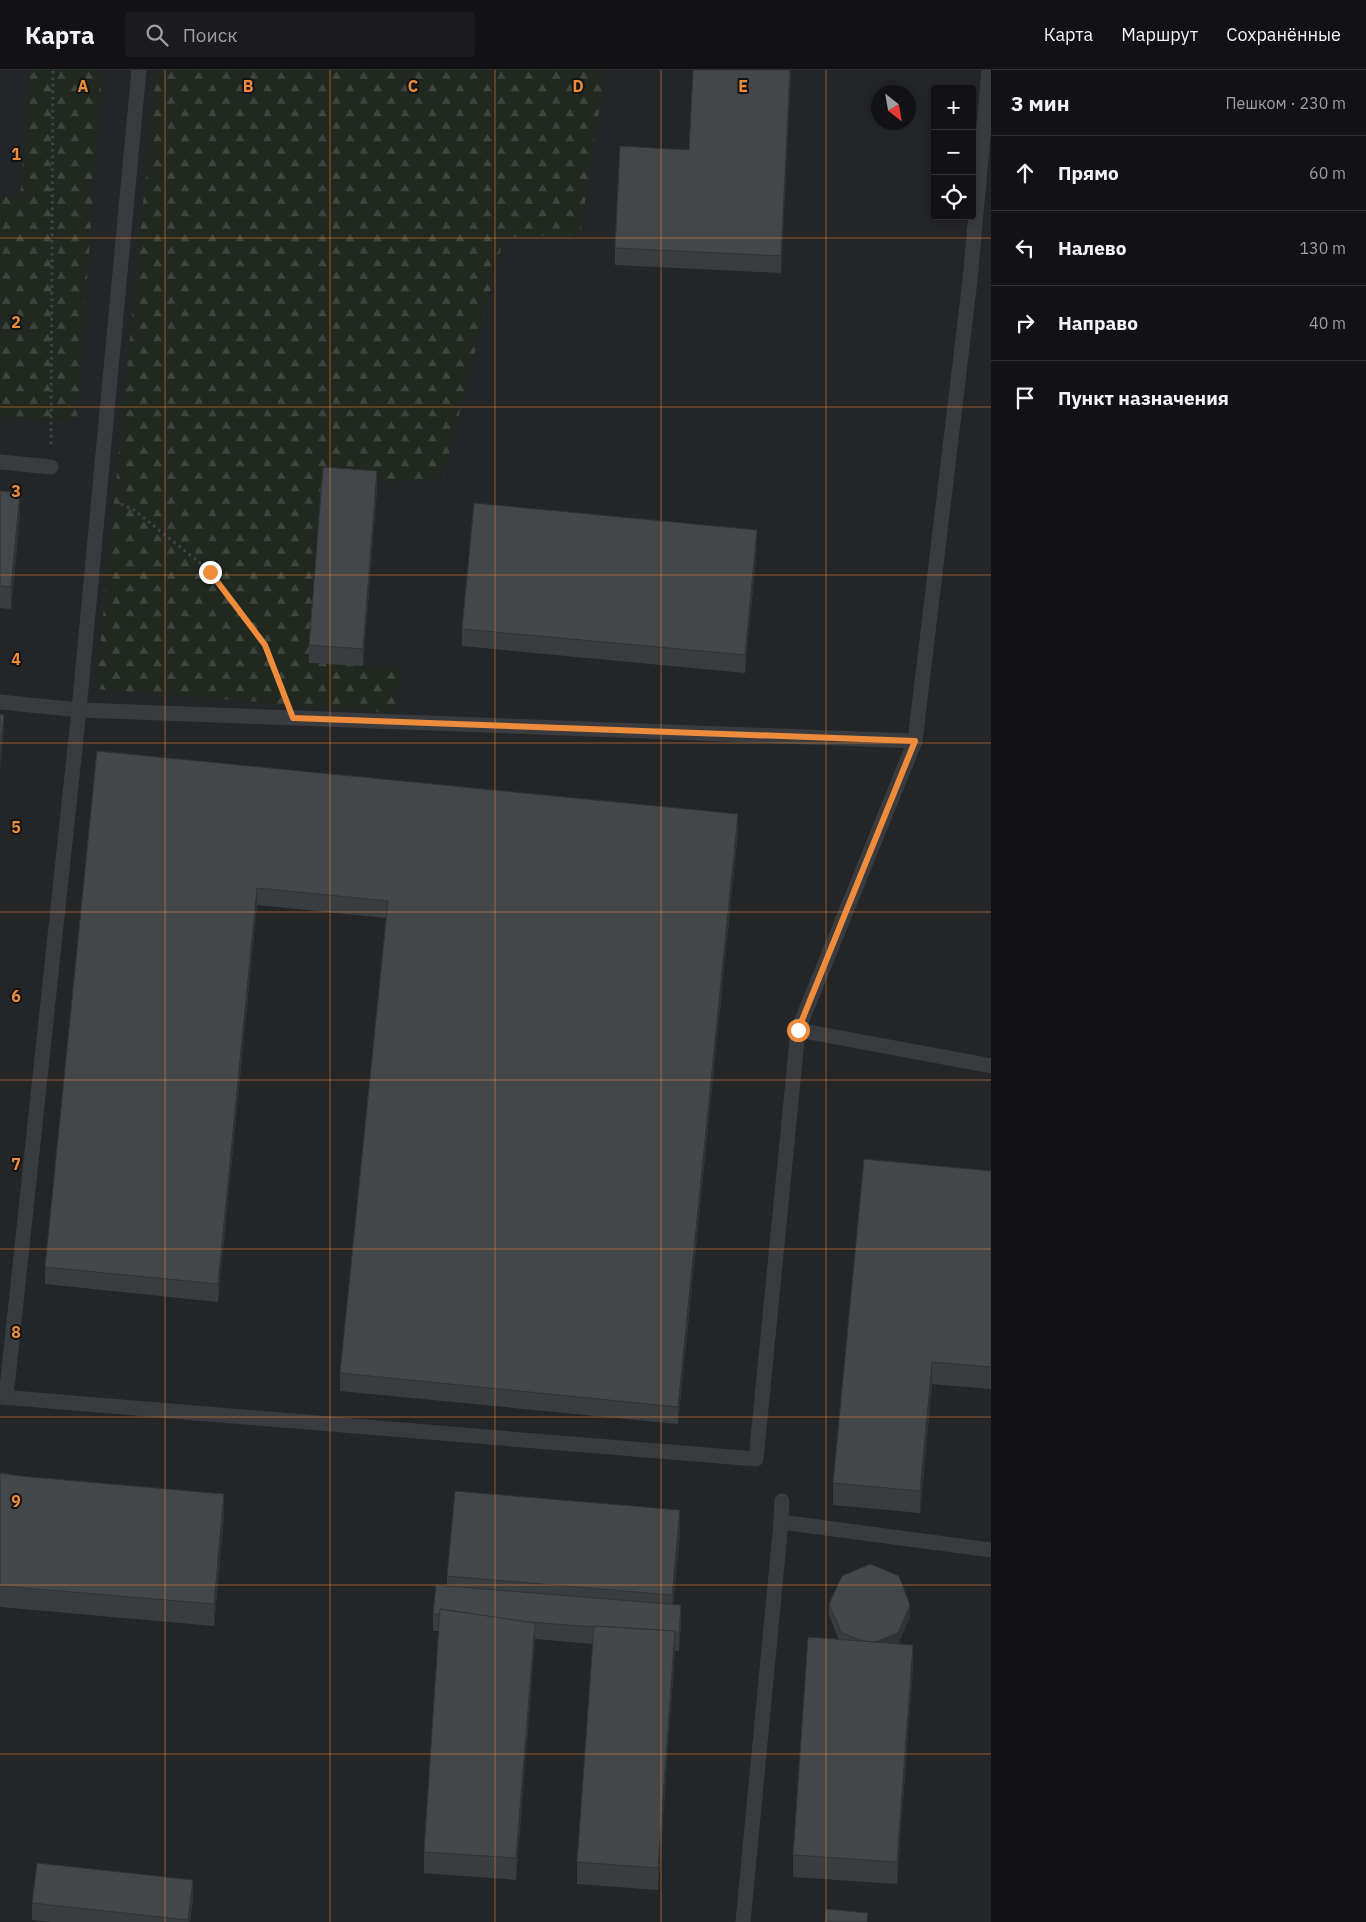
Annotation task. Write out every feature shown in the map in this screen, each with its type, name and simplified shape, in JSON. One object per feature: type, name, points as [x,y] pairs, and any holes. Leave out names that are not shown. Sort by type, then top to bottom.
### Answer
[{"type":"lane","points":[[139,70],[79,710],[3,1397],[756,1460],[798,1030],[915,741],[970,280],[989,70]]},
{"type":"lane","points":[[0,462],[51,467]]},
{"type":"lane","points":[[0,702],[79,710],[915,741]]},
{"type":"lane","points":[[798,1030],[991,1066]]},
{"type":"lane","points":[[743,1922],[782,1522],[782,1501]]},
{"type":"lane","points":[[782,1522],[991,1550]]},
{"type":"path","points":[[51,467],[53,70]]},
{"type":"path","points":[[99,495],[134,510],[210,572],[265,645],[293,718]]},
{"type":"shaded area","points":[[0,70],[991,70],[991,1922],[0,1922]]},
{"type":"green space","points":[[30,70],[102,70],[77,421],[64,423],[0,416],[0,195],[20,199]]},
{"type":"green space","points":[[156,70],[605,70],[580,235],[504,237],[443,478],[323,485],[309,662],[402,668],[395,713],[96,689]]},
{"type":"building","points":[[693,70],[790,70],[781,256],[615,248],[620,146],[689,150]]},
{"type":"building","points":[[323,467],[377,471],[363,649],[309,645]]},
{"type":"building","points":[[0,491],[20,493],[11,587],[0,586]]},
{"type":"building","points":[[474,503],[757,530],[745,655],[462,629]]},
{"type":"building","points":[[0,714],[4,715],[0,754]]},
{"type":"building","points":[[97,751],[738,814],[678,1407],[340,1373],[388,901],[257,888],[218,1284],[45,1267]]},
{"type":"building","points":[[864,1159],[991,1171],[991,1367],[932,1362],[920,1491],[833,1483]]},
{"type":"building","points":[[0,1473],[224,1494],[214,1604],[0,1586]]},
{"type":"building","points":[[455,1491],[680,1510],[672,1595],[447,1576]]},
{"type":"building","points":[[870,1564],[899,1576],[910,1605],[898,1633],[875,1642],[862,1641],[841,1632],[829,1604],[842,1576]]},
{"type":"building","points":[[436,1585],[681,1605],[679,1634],[675,1633],[675,1631],[517,1621],[440,1609],[440,1614],[433,1614]]},
{"type":"building","points":[[440,1609],[535,1623],[516,1858],[424,1852]]},
{"type":"building","points":[[594,1626],[675,1631],[658,1868],[577,1862]]},
{"type":"building","points":[[808,1637],[913,1645],[897,1862],[793,1855]]},
{"type":"building","points":[[37,1863],[193,1880],[188,1920],[32,1903]]},
{"type":"building","points":[[826,1909],[868,1913],[867,1922],[825,1922]]},
{"type":"route","points":[[210,572],[265,645],[293,718],[915,741],[798,1030]]}]
